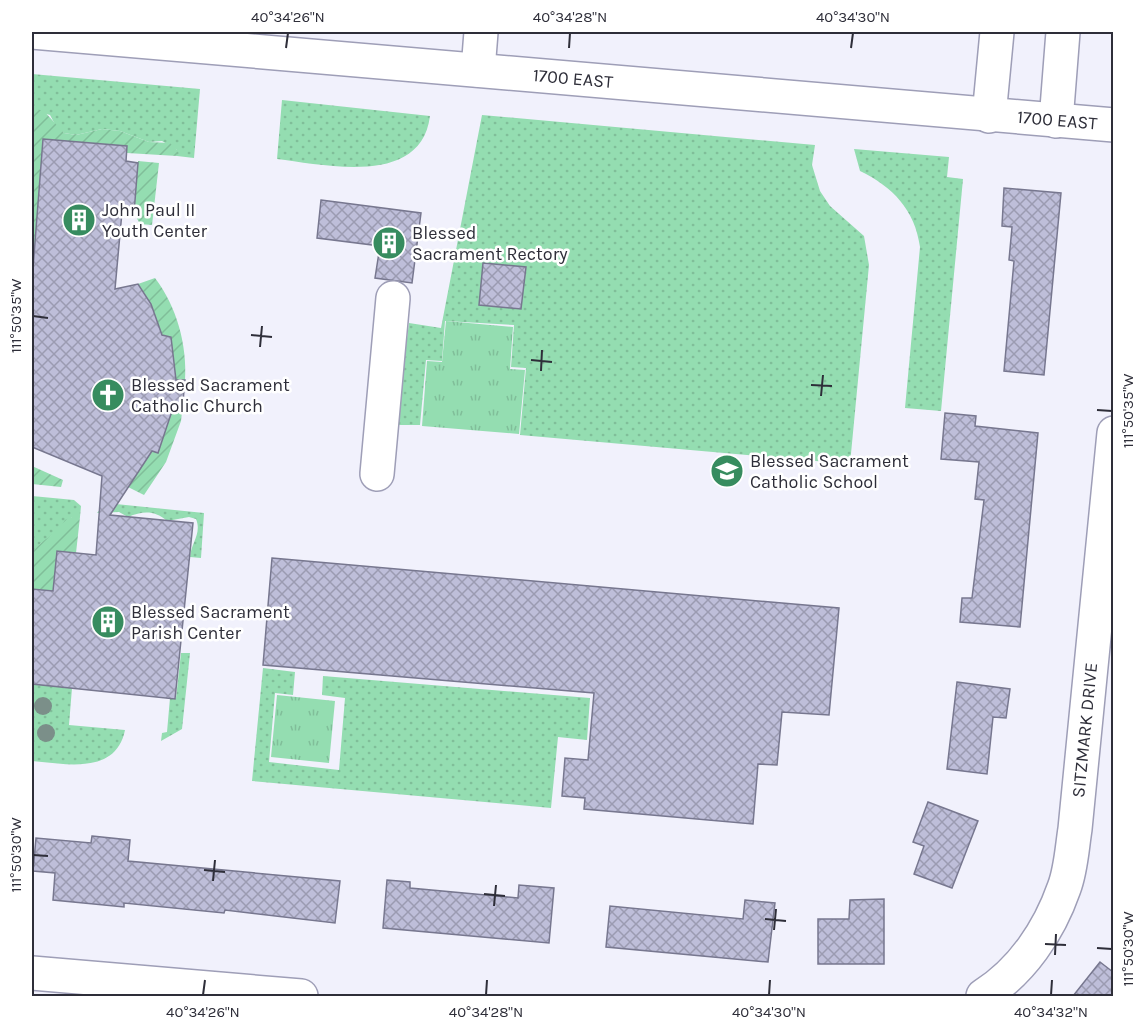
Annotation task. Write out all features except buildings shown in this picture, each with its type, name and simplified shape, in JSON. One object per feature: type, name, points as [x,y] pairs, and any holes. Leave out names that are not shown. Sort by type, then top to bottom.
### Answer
[{"type":"street","name":"1700 EAST","points":[[32,32],[1113,125]]},
{"type":"street","points":[[478,70],[482,32]]},
{"type":"street","points":[[989,116],[997,32]]},
{"type":"street","points":[[1056,121],[1063,32]]},
{"type":"street","points":[[377,474],[393,298]]},
{"type":"street","name":"SITZMARK DRIVE","points":[[983,996],[1001,985],[1041,940],[1065,886],[1076,829],[1113,433]]},
{"type":"street","points":[[32,973],[239,994],[301,996]]},
{"type":"green space","points":[[32,74],[200,89],[194,158],[177,156],[177,150],[162,141],[149,142],[120,131],[102,129],[76,135],[64,133],[57,128],[50,115],[32,110]]},
{"type":"green space","points":[[282,100],[430,116],[423,138],[409,154],[391,162],[368,166],[320,165],[277,159]]},
{"type":"green space","points":[[32,110],[43,110],[64,133],[76,135],[102,129],[120,131],[149,142],[170,143],[177,150],[177,156],[127,153],[127,146],[43,139],[32,281]]},
{"type":"green space","points":[[482,115],[815,145],[812,165],[820,191],[830,206],[864,236],[869,265],[850,464],[520,435],[526,368],[511,367],[514,325],[445,321],[442,361],[426,360],[420,425],[396,425],[409,323],[441,328]]},
{"type":"green space","points":[[854,149],[949,157],[947,177],[963,179],[941,411],[905,408],[920,247],[908,211],[883,184],[860,171]]},
{"type":"green space","points":[[138,161],[159,163],[152,225],[140,224],[134,213]]},
{"type":"green space","points":[[155,278],[169,301],[179,327],[184,353],[185,380],[176,380],[171,337],[162,335],[151,304],[138,284]]},
{"type":"green space","points":[[446,321],[513,327],[510,369],[525,370],[519,434],[422,426],[427,361],[442,362]]},
{"type":"green space","points":[[172,411],[182,412],[181,421],[166,462],[144,495],[128,487],[152,451],[158,453]]},
{"type":"green space","points":[[32,466],[63,480],[61,487],[32,484]]},
{"type":"green space","points":[[32,496],[74,500],[81,506],[80,517],[72,517],[60,530],[40,544],[32,555]]},
{"type":"green space","points":[[106,503],[204,513],[201,558],[190,557],[198,529],[196,519],[189,517],[167,521],[158,515],[148,513],[128,517],[119,512],[97,513]]},
{"type":"green space","points":[[80,517],[76,553],[57,551],[53,591],[32,589],[30,566],[32,554],[39,545],[58,530],[65,520]]},
{"type":"green space","points":[[181,653],[190,653],[182,729],[161,741],[162,733],[167,732],[170,698],[176,698]]},
{"type":"green space","points":[[263,668],[295,672],[293,695],[275,693],[269,762],[339,770],[345,698],[322,695],[323,676],[590,698],[587,740],[558,737],[551,808],[252,781]]},
{"type":"green space","points":[[32,684],[72,688],[69,725],[125,730],[120,744],[111,754],[88,764],[32,761]]},
{"type":"green space","points":[[277,695],[335,701],[329,763],[271,757]]},
{"type":"place","name":"John Paul II Youth Center","points":[[79,220]]},
{"type":"place","name":"Blessed Sacrament Rectory","points":[[389,243]]},
{"type":"place","name":"Blessed Sacrament Catholic Church","points":[[108,395]]},
{"type":"place","name":"Blessed Sacrament Catholic School","points":[[727,471]]},
{"type":"place","name":"Blessed Sacrament Parish Center","points":[[108,622]]}]
